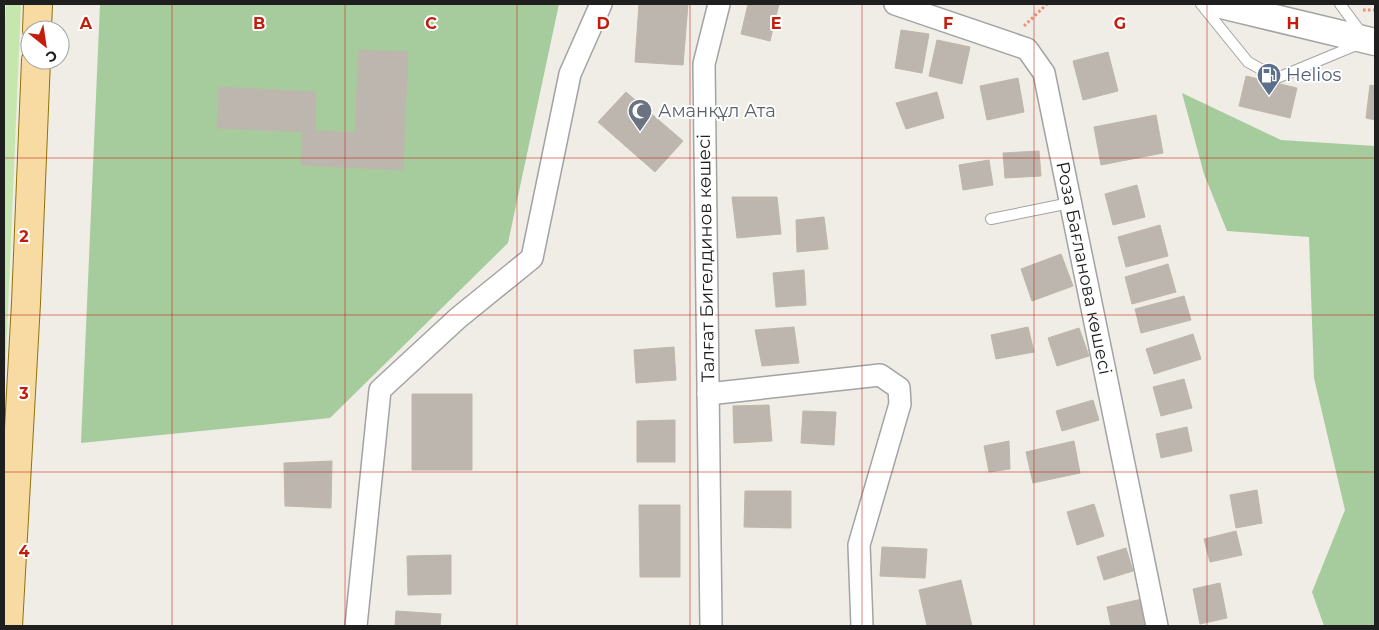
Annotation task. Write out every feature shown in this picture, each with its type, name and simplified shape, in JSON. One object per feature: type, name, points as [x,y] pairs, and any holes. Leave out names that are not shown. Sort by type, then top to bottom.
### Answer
[{"type":"main road","points":[[37,20],[38,4]]},
{"type":"main road","points":[[8,626],[26,304],[36,70]]},
{"type":"street","points":[[356,626],[380,390],[458,318],[532,258],[570,74],[601,4]]},
{"type":"street","name":"Талғат Бигелдинов көшесі","points":[[711,626],[704,64],[718,4]]},
{"type":"street","name":"Роза Бағланова көшесі","points":[[895,4],[1027,49],[1044,73],[1158,626]]},
{"type":"street","points":[[1217,4],[1372,42]]},
{"type":"street","name":"Талғат Бигелдинов көшесі","points":[[708,394],[880,375],[898,388],[900,404],[859,545],[862,626]]},
{"type":"lane","points":[[1201,4],[1248,62],[1277,78],[1372,42],[1340,4]]},
{"type":"lane","points":[[991,219],[1070,203]]},
{"type":"path","points":[[1008,42],[1047,4]]},
{"type":"green space","points":[[6,4],[21,4],[4,403],[4,47]]},
{"type":"green space","points":[[100,4],[559,4],[508,243],[330,418],[81,443]]},
{"type":"green space","points":[[1182,93],[1281,140],[1375,146],[1375,626],[1324,626],[1312,592],[1345,510],[1314,378],[1309,237],[1227,231],[1204,174]]},
{"type":"building","points":[[639,4],[688,4],[683,65],[635,62]]},
{"type":"building","points":[[748,4],[779,4],[770,41],[741,34]]},
{"type":"building","points":[[901,30],[929,34],[922,73],[895,68]]},
{"type":"building","points":[[937,40],[970,47],[962,84],[929,76]]},
{"type":"building","points":[[359,50],[408,52],[403,170],[301,165],[303,132],[217,128],[219,87],[316,92],[315,131],[355,133]]},
{"type":"building","points":[[1108,52],[1118,91],[1083,100],[1073,61]]},
{"type":"building","points":[[1246,76],[1297,88],[1290,118],[1239,106]]},
{"type":"building","points":[[1018,78],[1024,112],[987,120],[980,86]]},
{"type":"building","points":[[1370,85],[1375,86],[1375,120],[1366,118]]},
{"type":"building","name":"Аманқұл Ата","points":[[626,92],[683,141],[655,172],[598,122]]},
{"type":"building","points":[[937,92],[944,118],[906,129],[896,103]]},
{"type":"building","points":[[1156,115],[1163,153],[1101,165],[1094,127]]},
{"type":"building","points":[[1039,151],[1041,176],[1005,178],[1003,153]]},
{"type":"building","points":[[989,160],[993,185],[963,190],[959,165]]},
{"type":"building","points":[[1137,185],[1145,217],[1113,225],[1105,194]]},
{"type":"building","points":[[732,197],[777,197],[781,234],[737,238]]},
{"type":"building","points":[[824,217],[828,249],[797,252],[796,220]]},
{"type":"building","points":[[1160,225],[1168,256],[1126,267],[1118,237]]},
{"type":"building","points":[[1061,254],[1073,286],[1032,301],[1021,269]]},
{"type":"building","points":[[1168,264],[1176,292],[1132,304],[1125,277]]},
{"type":"building","points":[[804,270],[806,305],[776,307],[773,273]]},
{"type":"building","points":[[1184,296],[1191,320],[1141,333],[1135,309]]},
{"type":"building","points":[[794,327],[799,363],[762,366],[755,330]]},
{"type":"building","points":[[1028,327],[1034,352],[996,359],[991,335]]},
{"type":"building","points":[[1079,328],[1089,356],[1057,366],[1048,338]]},
{"type":"building","points":[[1193,334],[1201,359],[1154,374],[1146,349]]},
{"type":"building","points":[[674,347],[676,380],[636,383],[634,350]]},
{"type":"building","points":[[1184,379],[1192,408],[1161,416],[1153,387]]},
{"type":"building","points":[[412,394],[472,394],[472,470],[412,470]]},
{"type":"building","points":[[1093,400],[1099,420],[1062,431],[1056,411]]},
{"type":"building","points":[[769,405],[772,441],[734,443],[733,406]]},
{"type":"building","points":[[803,411],[836,412],[834,445],[801,443]]},
{"type":"building","points":[[675,420],[675,462],[637,462],[637,421]]},
{"type":"building","points":[[1187,427],[1192,451],[1161,458],[1156,434]]},
{"type":"building","points":[[1009,441],[1010,469],[989,472],[984,446]]},
{"type":"building","points":[[1074,441],[1080,473],[1033,483],[1026,452]]},
{"type":"building","points":[[332,461],[331,508],[285,506],[284,463]]},
{"type":"building","points":[[1257,490],[1262,523],[1236,528],[1230,495]]},
{"type":"building","points":[[745,491],[791,491],[791,528],[744,527]]},
{"type":"building","points":[[1094,504],[1104,536],[1077,545],[1067,512]]},
{"type":"building","points":[[639,505],[680,505],[680,577],[640,577]]},
{"type":"building","points":[[1236,531],[1242,555],[1210,562],[1204,539]]},
{"type":"building","points":[[882,547],[927,549],[925,578],[880,576]]},
{"type":"building","points":[[1126,548],[1133,571],[1104,580],[1097,557]]},
{"type":"building","points":[[451,555],[451,594],[408,595],[407,556]]},
{"type":"building","points":[[961,580],[972,626],[927,626],[919,590]]},
{"type":"building","points":[[1220,583],[1227,618],[1200,624],[1193,589]]},
{"type":"building","points":[[1142,599],[1149,626],[1111,626],[1107,607]]},
{"type":"building","points":[[396,611],[441,614],[440,626],[395,626]]},
{"type":"place","name":"Helios","points":[[1269,96]]},
{"type":"place","name":"Аманқұл Ата","points":[[640,132]]}]
